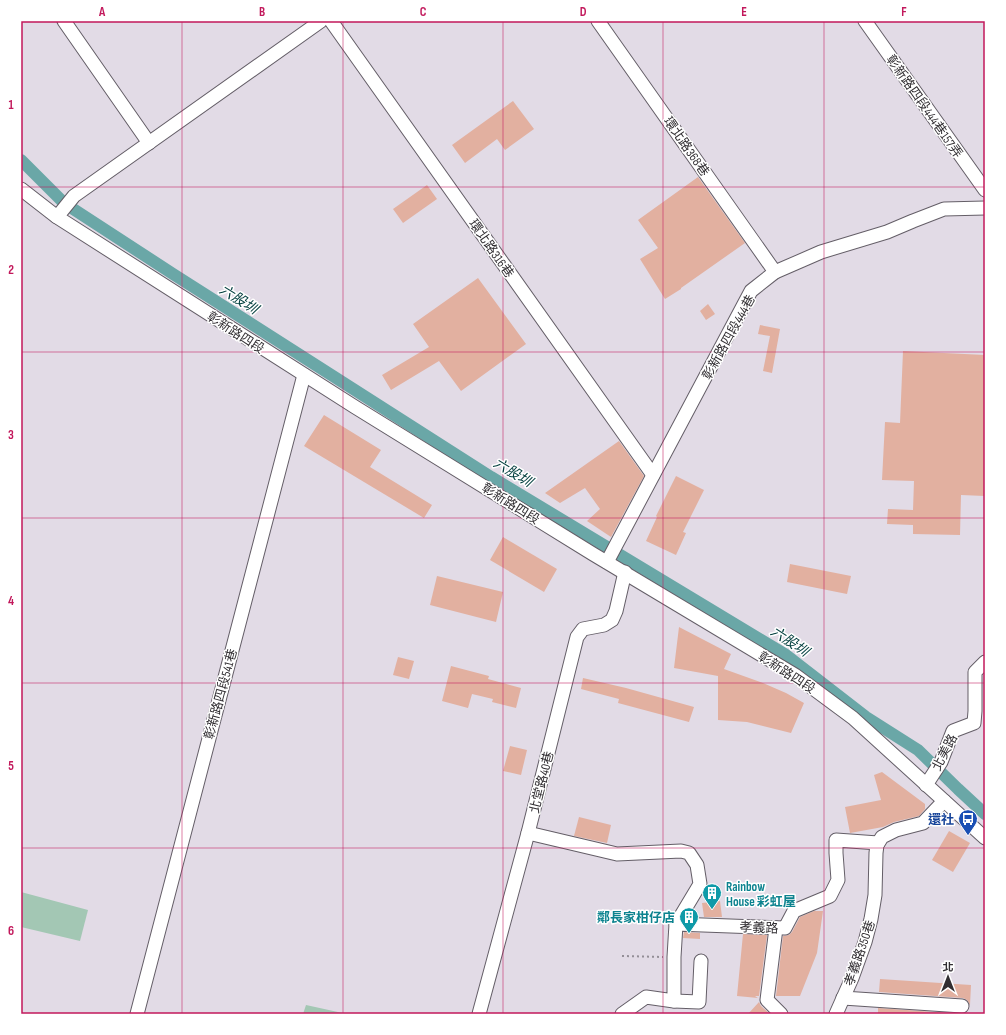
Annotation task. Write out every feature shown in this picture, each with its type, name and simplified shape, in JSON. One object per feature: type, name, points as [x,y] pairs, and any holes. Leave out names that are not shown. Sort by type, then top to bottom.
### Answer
[{"type":"street","points":[[64,21],[149,143]]},
{"type":"street","points":[[57,217],[70,201],[149,143],[322,21]]},
{"type":"street","name":"環北路316巷","points":[[331,21],[653,475]]},
{"type":"street","name":"環北路368巷","points":[[598,21],[775,272]]},
{"type":"street","name":"彰新路四段444巷157弄","points":[[865,21],[985,190]]},
{"type":"street","name":"彰新路四段","points":[[21,189],[57,217],[304,375],[795,675],[853,718],[985,838]]},
{"type":"street","name":"彰新路四段444巷","points":[[608,562],[752,291],[775,272],[820,252],[888,232],[944,209],[985,208]]},
{"type":"street","name":"彰新路四段541巷","points":[[137,1014],[304,375]]},
{"type":"street","name":"北堂路40巷","points":[[479,1014],[528,833],[577,637],[583,629],[604,625],[612,620],[616,611],[625,572]]},
{"type":"street","name":"北美路","points":[[927,785],[941,762],[953,731],[974,723],[975,672],[985,662]]},
{"type":"street","points":[[878,843],[882,837],[896,830],[923,823],[944,801]]},
{"type":"street","points":[[528,833],[617,854],[680,851],[689,853],[697,865],[700,884],[676,924],[674,1002]]},
{"type":"street","name":"孝義路","points":[[676,924],[785,928],[794,911],[830,896],[838,880],[836,840],[878,843]]},
{"type":"street","name":"孝義路350巷","points":[[836,1014],[852,978],[865,942],[871,919],[875,895],[876,853],[878,843]]},
{"type":"street","points":[[776,928],[767,1000],[780,1014]]},
{"type":"street","points":[[622,1014],[646,997],[674,1002],[699,1002],[701,961]]},
{"type":"street","points":[[843,998],[962,1006]]},
{"type":"path","points":[[622,956],[674,957]]},
{"type":"green space","points":[[21,892],[88,910],[80,941],[21,927]]},
{"type":"green space","points":[[306,1005],[347,1014],[303,1014]]},
{"type":"building","points":[[513,101],[534,129],[505,150],[497,139],[465,163],[452,145]]},
{"type":"building","points":[[698,177],[745,243],[665,299],[640,259],[658,248],[638,220]]},
{"type":"building","points":[[427,185],[437,199],[403,223],[393,209]]},
{"type":"building","points":[[478,278],[526,344],[461,391],[439,361],[391,390],[382,375],[429,347],[413,324]]},
{"type":"building","points":[[708,304],[715,314],[706,320],[700,311]]},
{"type":"building","points":[[760,325],[780,329],[772,373],[763,371],[770,336],[758,334]]},
{"type":"building","points":[[903,351],[985,355],[985,496],[961,495],[960,535],[913,534],[913,525],[887,524],[888,509],[913,510],[914,481],[882,480],[885,422],[900,423]]},
{"type":"building","points":[[324,415],[381,450],[370,467],[432,505],[424,518],[304,446]]},
{"type":"building","points":[[619,441],[644,476],[611,537],[587,521],[600,509],[585,488],[560,503],[545,493]]},
{"type":"building","points":[[676,476],[704,490],[683,532],[686,533],[676,555],[646,541],[657,517],[656,516]]},
{"type":"building","points":[[503,537],[557,569],[544,592],[490,560]]},
{"type":"building","points":[[790,564],[851,576],[847,594],[787,582]]},
{"type":"building","points":[[437,576],[503,592],[496,622],[430,605]]},
{"type":"building","points":[[679,627],[731,654],[724,669],[763,683],[804,703],[791,733],[747,722],[718,720],[718,676],[674,668]]},
{"type":"building","points":[[398,657],[414,661],[409,679],[393,675]]},
{"type":"building","points":[[451,666],[489,676],[488,679],[521,688],[516,708],[492,702],[493,699],[472,694],[468,708],[442,701]]},
{"type":"building","points":[[583,678],[694,707],[689,722],[618,703],[619,699],[581,689]]},
{"type":"building","points":[[510,746],[527,750],[521,775],[503,771]]},
{"type":"building","points":[[882,772],[925,804],[925,809],[919,816],[894,822],[883,827],[850,833],[845,807],[881,800],[874,775]]},
{"type":"building","points":[[579,817],[611,825],[607,843],[574,836]]},
{"type":"building","points":[[949,831],[970,843],[953,872],[932,860]]},
{"type":"building","name":"Rainbow House 彩虹屋","points":[[720,901],[722,917],[704,917],[702,903]]},
{"type":"building","points":[[814,911],[823,911],[817,953],[800,996],[776,996],[783,936],[789,935],[792,932],[800,917]]},
{"type":"building","points":[[684,932],[700,933],[700,939],[683,938]]},
{"type":"building","points":[[743,934],[767,935],[759,996],[755,996],[758,998],[737,996]]},
{"type":"building","points":[[880,979],[971,985],[970,1005],[967,1000],[963,998],[879,992]]},
{"type":"building","points":[[759,1002],[761,1006],[770,1014],[748,1014]]},
{"type":"building","points":[[878,1008],[963,1014],[878,1014]]},
{"type":"waterway","name":"六股圳","points":[[21,160],[64,203],[173,274],[491,477],[786,655],[866,717],[918,750],[985,814]]},
{"type":"place","name":"還社","points":[[968,836]]},
{"type":"place","name":"Rainbow House 彩虹屋","points":[[712,910]]},
{"type":"place","name":"鄰長家柑仔店","points":[[689,934]]}]
